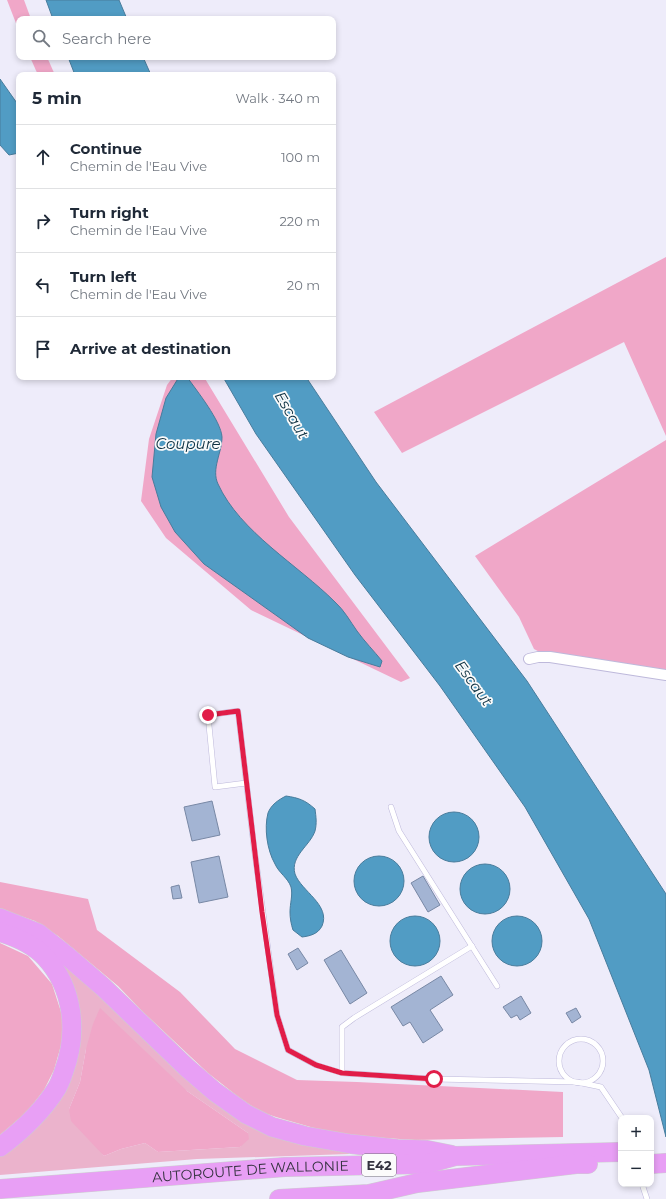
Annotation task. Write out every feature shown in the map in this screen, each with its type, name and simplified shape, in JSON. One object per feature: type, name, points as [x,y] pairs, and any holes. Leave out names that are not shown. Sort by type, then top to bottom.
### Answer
[{"type":"highway","points":[[0,918],[38,933],[66,955],[103,987],[186,1067],[215,1092],[246,1114],[272,1127],[305,1136],[351,1144],[397,1149],[427,1150],[455,1156]]},
{"type":"highway","points":[[0,932],[20,939],[44,956],[62,980],[70,1005],[72,1034],[68,1059],[58,1087],[38,1114],[19,1133],[0,1147]]},
{"type":"highway","name":"AUTOROUTE DE WALLONIE","points":[[279,1199],[368,1194],[417,1183],[618,1152]]},
{"type":"highway","points":[[654,1152],[666,1152]]},
{"type":"highway","name":"AUTOROUTE DE WALLONIE","points":[[0,1189],[285,1167],[426,1164],[455,1156],[576,1158],[618,1164]]},
{"type":"highway","points":[[654,1164],[666,1163]]},
{"type":"street","points":[[529,659],[550,657],[666,675]]},
{"type":"lane","points":[[246,783],[215,787],[208,715],[238,711],[262,912],[277,1015],[288,1050],[316,1065],[342,1073],[434,1079],[577,1082],[583,1083],[596,1077],[601,1071],[603,1064],[600,1050],[589,1040],[574,1040],[568,1043],[563,1048],[560,1055],[560,1069],[569,1080],[577,1082],[601,1087],[620,1115]]},
{"type":"lane","points":[[391,807],[399,831],[497,986]]},
{"type":"lane","points":[[342,1073],[342,1028],[354,1018],[472,946]]},
{"type":"lane","points":[[643,1187],[647,1199]]},
{"type":"shaded area","points":[[7,0],[24,0],[30,16],[16,16],[16,23]]},
{"type":"shaded area","points":[[31,60],[48,60],[54,72],[37,72]]},
{"type":"shaded area","points":[[666,257],[666,436],[624,342],[402,453],[374,412]]},
{"type":"shaded area","name":"Coupure","points":[[171,380],[206,380],[289,517],[410,678],[401,682],[251,610],[166,538],[141,501],[149,439],[167,385]]},
{"type":"shaded area","points":[[666,440],[666,672],[547,656],[534,649],[519,617],[475,556]]},
{"type":"shaded area","points":[[0,882],[88,899],[97,930],[180,992],[235,1049],[297,1080],[563,1092],[563,1137],[415,1140],[355,1136],[321,1130],[261,1112],[241,1099],[208,1073],[142,1011],[118,986],[58,936],[35,921],[0,909]]},
{"type":"shaded area","points":[[0,943],[28,956],[52,984],[62,1015],[62,1042],[54,1070],[44,1090],[27,1112],[0,1135]]},
{"type":"shaded area","points":[[43,943],[231,1111],[347,1149],[349,1154],[197,1159],[0,1175],[0,1154],[76,1056]],"holes":[[[86,1049],[187,1091],[248,1133],[240,1147],[158,1152],[145,1143],[121,1149],[104,1156],[69,1109],[80,1082]]]},
{"type":"shaded area","points":[[100,1008],[187,1091],[248,1133],[249,1139],[240,1147],[158,1152],[145,1143],[121,1149],[104,1156],[71,1121],[69,1109],[80,1082],[86,1049],[93,1024]]},
{"type":"water","points":[[46,0],[119,0],[126,16],[52,16]]},
{"type":"water","points":[[69,60],[144,60],[150,72],[74,72]]},
{"type":"water","points":[[0,79],[16,102],[16,154],[9,155],[0,145]]},
{"type":"water","name":"Coupure","points":[[177,380],[189,380],[208,406],[221,430],[222,443],[216,467],[216,478],[228,501],[255,533],[338,605],[360,635],[382,661],[380,667],[348,657],[308,638],[204,564],[175,532],[161,507],[152,477],[156,434],[166,398]]},
{"type":"water","name":"Escaut","points":[[225,380],[308,380],[376,482],[527,681],[666,894],[666,1137],[649,1070],[589,919],[525,807],[440,686],[355,575],[256,434]]},
{"type":"water","points":[[286,796],[305,801],[315,809],[316,815],[315,831],[309,842],[298,856],[294,868],[298,880],[319,905],[324,918],[322,926],[316,933],[302,937],[293,930],[291,923],[291,887],[272,858],[267,839],[266,825],[268,813],[275,803]]},
{"type":"water","points":[[454,812],[464,814],[472,819],[477,827],[479,837],[477,847],[472,855],[464,860],[454,862],[444,860],[436,855],[431,847],[429,837],[431,827],[436,819],[444,814]]},
{"type":"water","points":[[379,856],[389,858],[397,863],[402,871],[404,881],[402,891],[397,899],[389,904],[379,906],[369,904],[361,899],[356,891],[354,881],[356,871],[361,863],[369,858]]},
{"type":"water","points":[[485,864],[495,866],[503,871],[508,879],[510,889],[508,899],[503,907],[495,912],[485,914],[475,912],[467,907],[462,899],[460,889],[462,879],[467,871],[475,866]]},
{"type":"water","points":[[415,916],[425,918],[433,923],[438,931],[440,941],[438,951],[433,959],[425,964],[415,966],[405,964],[397,959],[392,951],[390,941],[392,931],[397,923],[405,918]]},
{"type":"water","points":[[517,916],[527,918],[535,923],[540,931],[542,941],[540,951],[535,959],[527,964],[517,966],[507,964],[499,959],[494,951],[492,941],[494,931],[499,923],[507,918]]},
{"type":"building","points":[[212,801],[220,835],[192,841],[184,807]]},
{"type":"building","points":[[219,856],[228,897],[199,903],[191,862]]},
{"type":"building","points":[[423,876],[440,905],[428,912],[411,883]]},
{"type":"building","points":[[179,885],[182,898],[173,899],[171,887]]},
{"type":"building","points":[[298,948],[308,963],[297,970],[288,954]]},
{"type":"building","points":[[341,950],[367,993],[350,1004],[324,960]]},
{"type":"building","points":[[441,976],[453,995],[430,1010],[443,1030],[423,1043],[410,1022],[403,1026],[391,1007]]},
{"type":"building","points":[[521,996],[531,1013],[520,1020],[517,1015],[511,1018],[503,1007]]},
{"type":"building","points":[[576,1008],[581,1017],[572,1023],[566,1013]]},
{"type":"route","points":[[208,715],[238,711],[262,912],[277,1015],[288,1050],[316,1065],[342,1073],[434,1079]]}]
